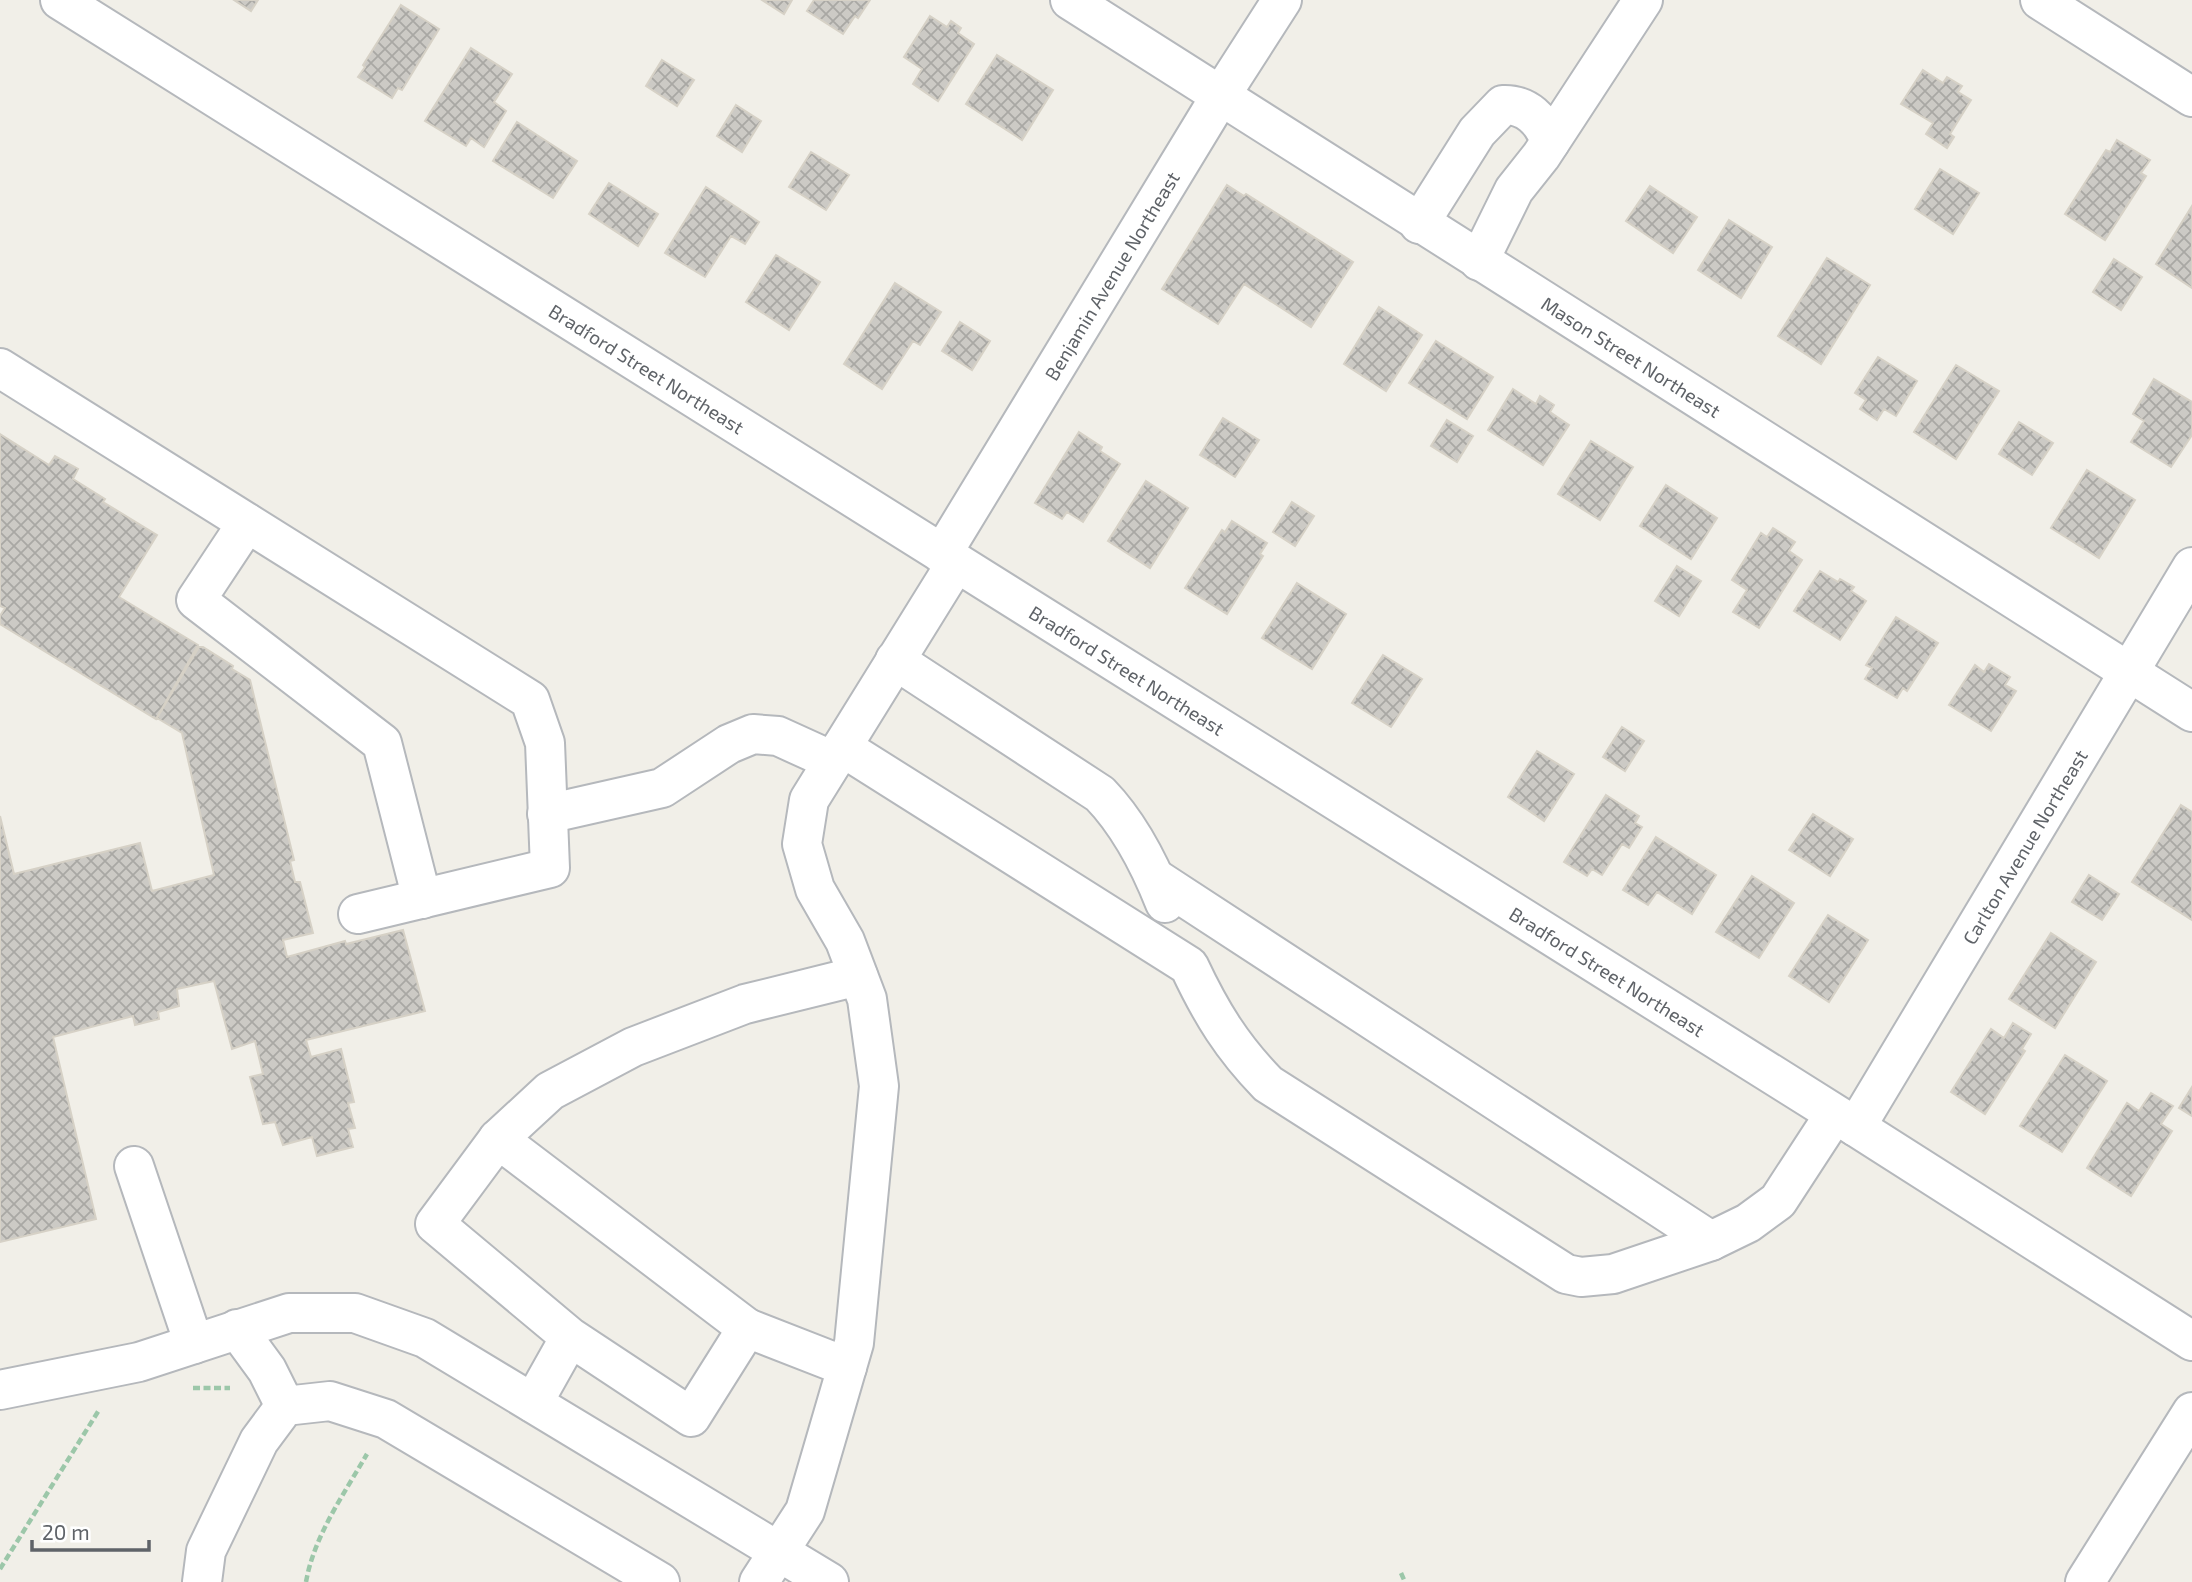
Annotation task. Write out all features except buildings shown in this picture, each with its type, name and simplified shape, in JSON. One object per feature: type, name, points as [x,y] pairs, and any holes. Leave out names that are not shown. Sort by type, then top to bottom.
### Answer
[{"type":"street","name":"Bradford Street Northeast","points":[[60,0],[2192,1341]]},
{"type":"street","name":"Mason Street Northeast","points":[[1069,0],[2192,712]]},
{"type":"street","name":"Benjamin Avenue Northeast","points":[[769,1567],[805,1511],[854,1343],[879,1086],[867,999],[845,941],[815,889],[802,844],[809,800],[895,660],[949,558],[1221,95],[1282,0]]},
{"type":"street","points":[[1479,261],[1514,190],[1550,142],[1643,0]]},
{"type":"street","points":[[2040,0],[2192,97]]},
{"type":"street","points":[[1419,224],[1476,132],[1503,105],[1514,105],[1535,117],[1545,127],[1550,142]]},
{"type":"street","points":[[0,368],[530,700],[545,743],[550,868],[358,914]]},
{"type":"street","points":[[247,523],[196,600],[383,743],[422,899]]},
{"type":"street","name":"Carlton Avenue Northeast","points":[[895,660],[1100,794],[1113,807],[1155,878],[1189,966],[1214,1017],[1236,1048],[1268,1084],[1566,1274],[1581,1277],[1612,1274],[1712,1241],[1748,1223],[1778,1200],[1845,1121],[2129,672],[2192,567]]},
{"type":"street","points":[[547,814],[662,788],[729,744],[753,734],[778,736],[837,754],[1189,966]]},
{"type":"street","points":[[1155,878],[1712,1241]]},
{"type":"street","points":[[747,1328],[691,1417],[570,1337],[435,1224],[498,1139],[550,1091],[633,1047],[746,1004],[858,976]]},
{"type":"street","points":[[498,1139],[747,1328],[847,1367]]},
{"type":"street","points":[[134,1166],[194,1343]]},
{"type":"street","points":[[0,1390],[139,1362],[289,1313],[355,1313],[425,1338],[533,1403],[769,1567],[829,1582]]},
{"type":"street","points":[[237,1329],[267,1370],[285,1406]]},
{"type":"street","points":[[533,1403],[570,1337]]},
{"type":"street","points":[[202,1582],[206,1551],[259,1441],[285,1406],[330,1401],[386,1419],[660,1582]]},
{"type":"street","points":[[2085,1582],[2192,1412]]},
{"type":"path","points":[[0,1569],[104,1402]]},
{"type":"path","points":[[306,1582],[316,1547],[329,1520],[386,1419]]},
{"type":"path","points":[[1401,1573],[1405,1582]]}]
